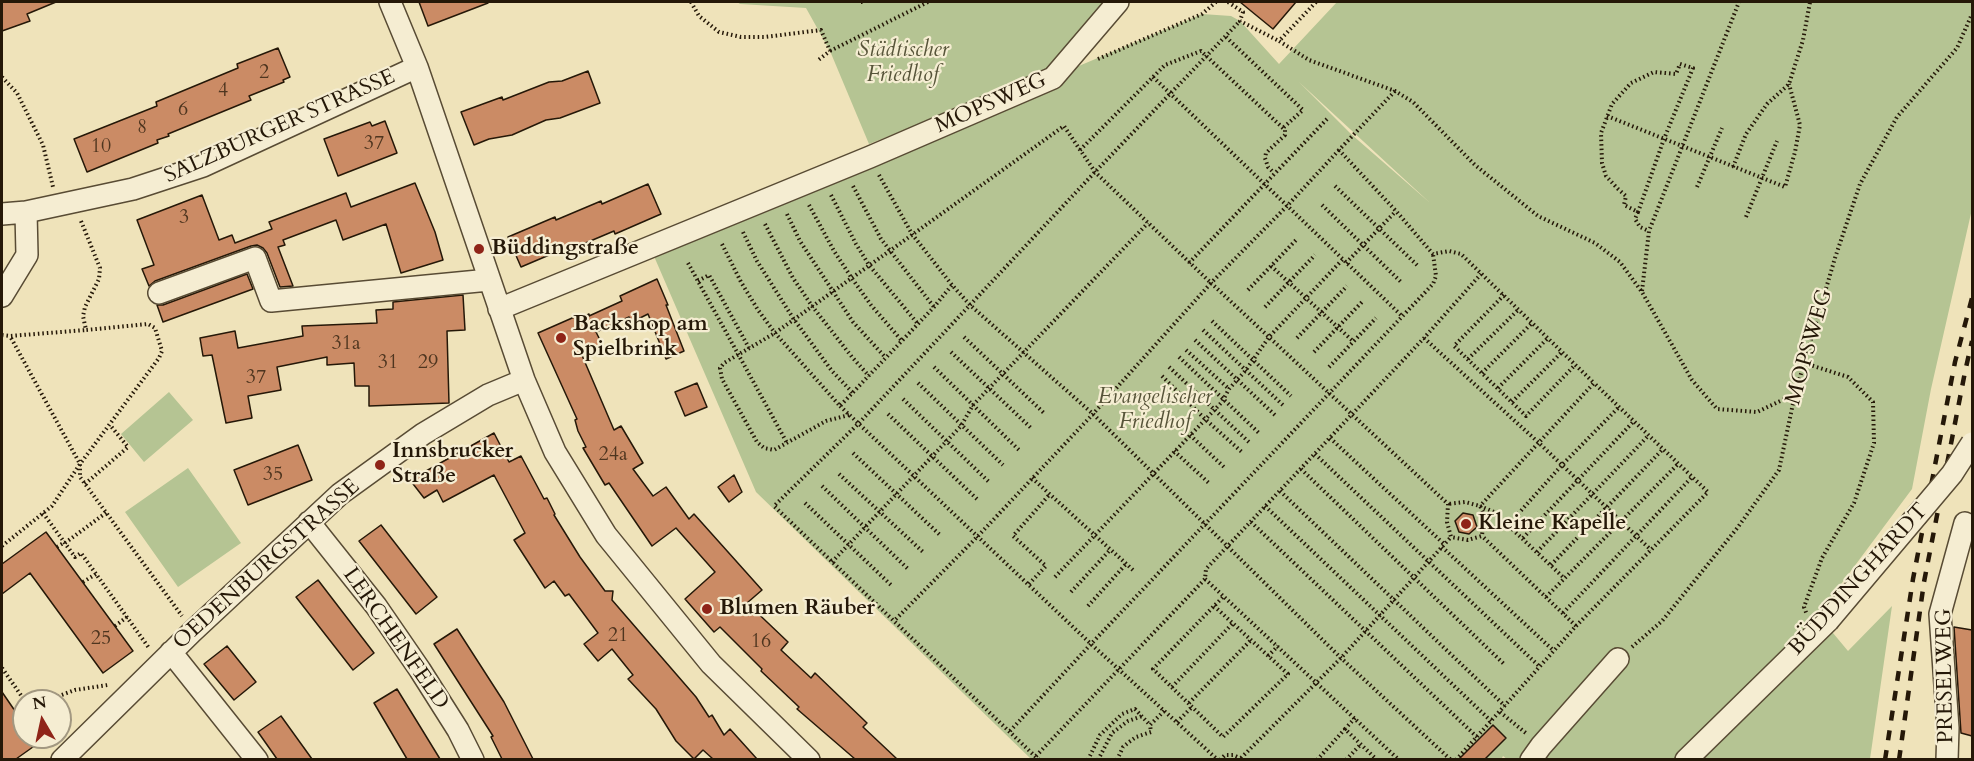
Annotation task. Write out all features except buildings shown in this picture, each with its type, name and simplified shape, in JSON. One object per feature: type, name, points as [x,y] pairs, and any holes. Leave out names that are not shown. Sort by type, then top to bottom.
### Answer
[{"type":"street","points":[[390,2],[417,67],[524,380],[555,452],[606,535],[711,664],[808,759]]},
{"type":"street","name":"MOPSWEG","points":[[870,157],[1053,78],[1118,2]]},
{"type":"street","name":"SALZBURGER STRASSE","points":[[2,214],[26,212],[133,189],[203,166],[417,67]]},
{"type":"street","points":[[499,309],[870,157]]},
{"type":"street","points":[[2,296],[27,255],[26,212]]},
{"type":"street","points":[[159,293],[255,258],[271,301],[489,280]]},
{"type":"street","name":"OEDENBURGSTRASSE","points":[[62,759],[193,631],[340,494],[423,434],[488,395],[524,380]]},
{"type":"street","name":"BÜDDINGHARDT","points":[[1686,759],[1828,621],[1952,474],[1972,443]]},
{"type":"street","name":"LERCHENFELD","points":[[309,522],[376,606],[458,730],[473,759]]},
{"type":"street","name":"PRESELWEG","points":[[1947,759],[1948,728],[1941,614],[1969,527]]},
{"type":"street","points":[[166,658],[256,759]]},
{"type":"street","points":[[1531,759],[1618,659]]},
{"type":"path","points":[[691,2],[699,16],[718,32],[741,37],[765,37],[821,30],[830,51]]},
{"type":"path","points":[[817,61],[830,51],[928,2]]},
{"type":"path","points":[[1096,60],[1202,14],[1216,2]]},
{"type":"path","points":[[1228,2],[1243,12],[1240,21],[1226,37],[1095,172],[859,423],[774,506],[1038,758],[1118,669],[1204,579],[1206,569],[1227,546],[1482,274]]},
{"type":"path","points":[[1279,41],[1316,2]]},
{"type":"path","points":[[1642,292],[1649,231],[1739,2]]},
{"type":"path","points":[[1733,167],[1746,134],[1767,104],[1789,84],[1803,40],[1810,2]]},
{"type":"path","name":"MOPSWEG","points":[[1618,659],[1662,621],[1738,527],[1779,470],[1795,394],[1835,258],[1860,184],[1897,117],[1957,48],[1972,14]]},
{"type":"path","points":[[1240,21],[1309,60],[1395,91],[1413,102],[1475,165],[1538,216],[1595,243],[1620,262],[1642,292],[1692,380],[1717,409],[1757,412],[1795,394]]},
{"type":"path","points":[[1226,37],[1303,110],[1283,128]]},
{"type":"path","points":[[1080,150],[1165,65],[1201,51],[1283,128],[1285,135],[1266,153],[1265,158],[1274,174]]},
{"type":"path","points":[[1638,212],[1624,205],[1626,196],[1606,176],[1602,163],[1601,133],[1607,116],[1620,93],[1643,75],[1654,72],[1676,74],[1680,64],[1694,68],[1664,140],[1638,212],[1635,219],[1640,227],[1649,231]]},
{"type":"path","points":[[2,77],[17,93],[43,145],[65,204],[100,268],[99,279],[85,307],[83,316],[86,330]]},
{"type":"path","points":[[1153,77],[1402,316]]},
{"type":"path","points":[[1607,116],[1785,187],[1800,125],[1789,84]]},
{"type":"path","points":[[894,621],[978,536],[1093,414],[1211,283],[1287,207],[1395,91]]},
{"type":"path","points":[[1189,263],[1327,119]]},
{"type":"path","points":[[849,415],[826,421],[774,450],[764,448],[757,442],[722,379],[720,368],[724,363],[775,333],[1064,126],[1095,172],[1189,263],[1448,504],[1451,537]]},
{"type":"path","points":[[1697,187],[1722,128]]},
{"type":"path","points":[[1746,217],[1777,141]]},
{"type":"path","points":[[1010,731],[1433,284],[1436,276],[1433,254],[1339,150]]},
{"type":"path","points":[[870,157],[912,234],[970,305],[1093,414],[1341,658],[1451,759]]},
{"type":"path","points":[[852,185],[881,239],[934,307]]},
{"type":"path","points":[[1335,186],[1418,266]]},
{"type":"path","points":[[831,195],[869,265],[918,324]]},
{"type":"path","points":[[809,204],[851,277],[871,305],[902,341]]},
{"type":"path","points":[[1322,205],[1402,282]]},
{"type":"path","points":[[1055,577],[1214,409],[1269,338],[1306,298],[1396,211]]},
{"type":"path","points":[[787,214],[800,241],[832,292],[853,322],[885,357]]},
{"type":"path","points":[[832,562],[961,426],[973,405],[1148,223]]},
{"type":"path","points":[[765,224],[812,306],[869,376]]},
{"type":"path","points":[[743,232],[757,261],[793,318],[832,371],[853,393]]},
{"type":"path","points":[[1248,290],[1297,239]]},
{"type":"path","points":[[722,244],[758,310],[775,333],[840,406],[1091,644],[1219,759],[1233,754],[1242,758],[1341,658],[1451,537]]},
{"type":"path","points":[[1433,254],[1449,251],[1461,254],[1708,492],[1576,626],[1456,759]]},
{"type":"path","points":[[1265,307],[1315,255]]},
{"type":"path","points":[[688,263],[787,443]]},
{"type":"path","points":[[1271,266],[1354,342]]},
{"type":"path","points":[[698,280],[709,275],[749,348]]},
{"type":"path","points":[[840,406],[952,285]]},
{"type":"path","points":[[1297,338],[1347,286]]},
{"type":"path","points":[[1504,295],[1454,346],[1526,416],[1575,365]]},
{"type":"path","points":[[1314,352],[1362,302]]},
{"type":"path","points":[[1468,359],[1518,310]]},
{"type":"path","points":[[1329,367],[1376,318]]},
{"type":"path","points":[[1212,321],[1291,396]]},
{"type":"path","points":[[1482,373],[1532,323]]},
{"type":"path","points":[[2,335],[148,324],[155,328],[162,351],[80,464],[59,497],[2,546]]},
{"type":"path","points":[[1203,330],[1285,407]]},
{"type":"path","points":[[10,336],[80,464],[80,477],[193,631]]},
{"type":"path","points":[[964,337],[1045,414]]},
{"type":"path","points":[[1424,338],[1651,550]]},
{"type":"path","points":[[1498,388],[1548,338]]},
{"type":"path","points":[[1195,340],[1276,416]]},
{"type":"path","points":[[1186,350],[1229,389]]},
{"type":"path","points":[[951,352],[1030,428]]},
{"type":"path","points":[[1512,402],[1562,352]]},
{"type":"path","points":[[1179,357],[1260,434]]},
{"type":"path","points":[[1804,363],[1848,377],[1872,402],[1874,433],[1874,443],[1854,502],[1822,558],[1804,607],[1813,635]]},
{"type":"path","points":[[934,367],[1019,450]]},
{"type":"path","points":[[1169,367],[1251,444]]},
{"type":"path","points":[[1162,376],[1243,453]]},
{"type":"path","points":[[918,383],[1003,465]]},
{"type":"path","points":[[1480,506],[1594,383]]},
{"type":"path","points":[[903,399],[989,482]]},
{"type":"path","points":[[1509,524],[1619,407]]},
{"type":"path","points":[[888,414],[978,500]]},
{"type":"path","points":[[1523,538],[1634,421]]},
{"type":"path","points":[[86,484],[128,447],[110,425]]},
{"type":"path","points":[[1190,435],[1225,468]]},
{"type":"path","points":[[1537,552],[1649,435]]},
{"type":"path","points":[[1330,438],[1554,651]]},
{"type":"path","points":[[1551,565],[1663,449]]},
{"type":"path","points":[[1174,451],[1210,484]]},
{"type":"path","points":[[853,453],[940,535]]},
{"type":"path","points":[[1315,454],[1540,667]]},
{"type":"path","points":[[1546,597],[1679,464]]},
{"type":"path","points":[[1301,469],[1504,665]]},
{"type":"path","points":[[838,474],[881,511],[923,552]]},
{"type":"path","points":[[1563,613],[1692,477]]},
{"type":"path","points":[[1032,478],[1133,570]]},
{"type":"path","points":[[822,486],[908,569]]},
{"type":"path","points":[[1280,490],[1505,706]]},
{"type":"path","points":[[1029,584],[1046,566],[1013,536],[1050,494]]},
{"type":"path","points":[[1448,504],[1465,502],[1494,512],[1564,578]]},
{"type":"path","points":[[805,503],[891,585]]},
{"type":"path","points":[[1265,506],[1491,722]]},
{"type":"path","points":[[1480,506],[1484,514],[1482,536]]},
{"type":"path","points":[[43,513],[75,557],[81,553],[127,617],[166,658]]},
{"type":"path","points":[[57,547],[107,513]]},
{"type":"path","points":[[1251,522],[1477,737]]},
{"type":"path","points":[[1451,537],[1468,540],[1482,536]]},
{"type":"path","points":[[1482,536],[1576,626]]},
{"type":"path","points":[[1071,592],[1110,550]]},
{"type":"path","points":[[1088,606],[1126,564]]},
{"type":"path","points":[[83,582],[96,574]]},
{"type":"path","points":[[1204,579],[1399,759]]},
{"type":"path","points":[[1214,606],[1288,674],[1223,737],[1153,669],[1214,606],[1223,597]]},
{"type":"path","points":[[115,626],[127,617]]},
{"type":"path","points":[[1172,687],[1232,624]]},
{"type":"path","points":[[1177,722],[1251,640]]},
{"type":"path","points":[[1268,656],[1278,646]]},
{"type":"path","points":[[2,668],[17,689]]},
{"type":"path","points":[[72,691],[105,685],[120,685],[130,693]]},
{"type":"path","points":[[1089,759],[1100,735],[1115,719],[1134,709],[1150,725],[1151,732],[1129,742],[1123,747],[1117,759]]},
{"type":"path","points":[[1150,725],[1165,710]]},
{"type":"path","points":[[1500,712],[1518,726]]},
{"type":"path","points":[[1098,759],[1112,733],[1128,721],[1142,716]]},
{"type":"path","points":[[1317,759],[1355,718]]},
{"type":"path","points":[[1346,729],[1376,759]]},
{"type":"path","points":[[1346,759],[1361,744]]},
{"type":"green space","name":"Städtischer Friedhof","points":[[737,2],[1105,2],[1052,71],[869,144],[830,51],[806,8]]},
{"type":"green space","name":"Evangelischer Friedhof","points":[[1337,2],[1972,2],[1972,209],[1931,389],[1912,489],[1818,615],[1848,651],[1892,606],[1870,759],[1508,760],[1503,756],[1501,760],[1031,759],[756,492],[650,247],[1202,14],[1231,16],[1240,21],[1279,64]],"holes":[[[1299,82],[1429,202],[1351,134]]]},
{"type":"green space","points":[[169,392],[193,420],[144,462],[121,434]]},
{"type":"green space","points":[[188,468],[241,543],[178,587],[125,512]]},
{"type":"railway","points":[[1885,760],[1913,579],[1955,362],[1972,298]]},
{"type":"railway","points":[[1899,760],[1924,582],[1972,341]]},
{"type":"place","name":"Büddingstraße","points":[[479,249]]},
{"type":"place","name":"Backshop am Spielbrink","points":[[561,338]]},
{"type":"place","name":"Innsbrucker Straße","points":[[380,465]]},
{"type":"place","name":"Kleine Kapelle","points":[[1466,524]]},
{"type":"place","name":"Blumen Räuber","points":[[707,609]]}]
